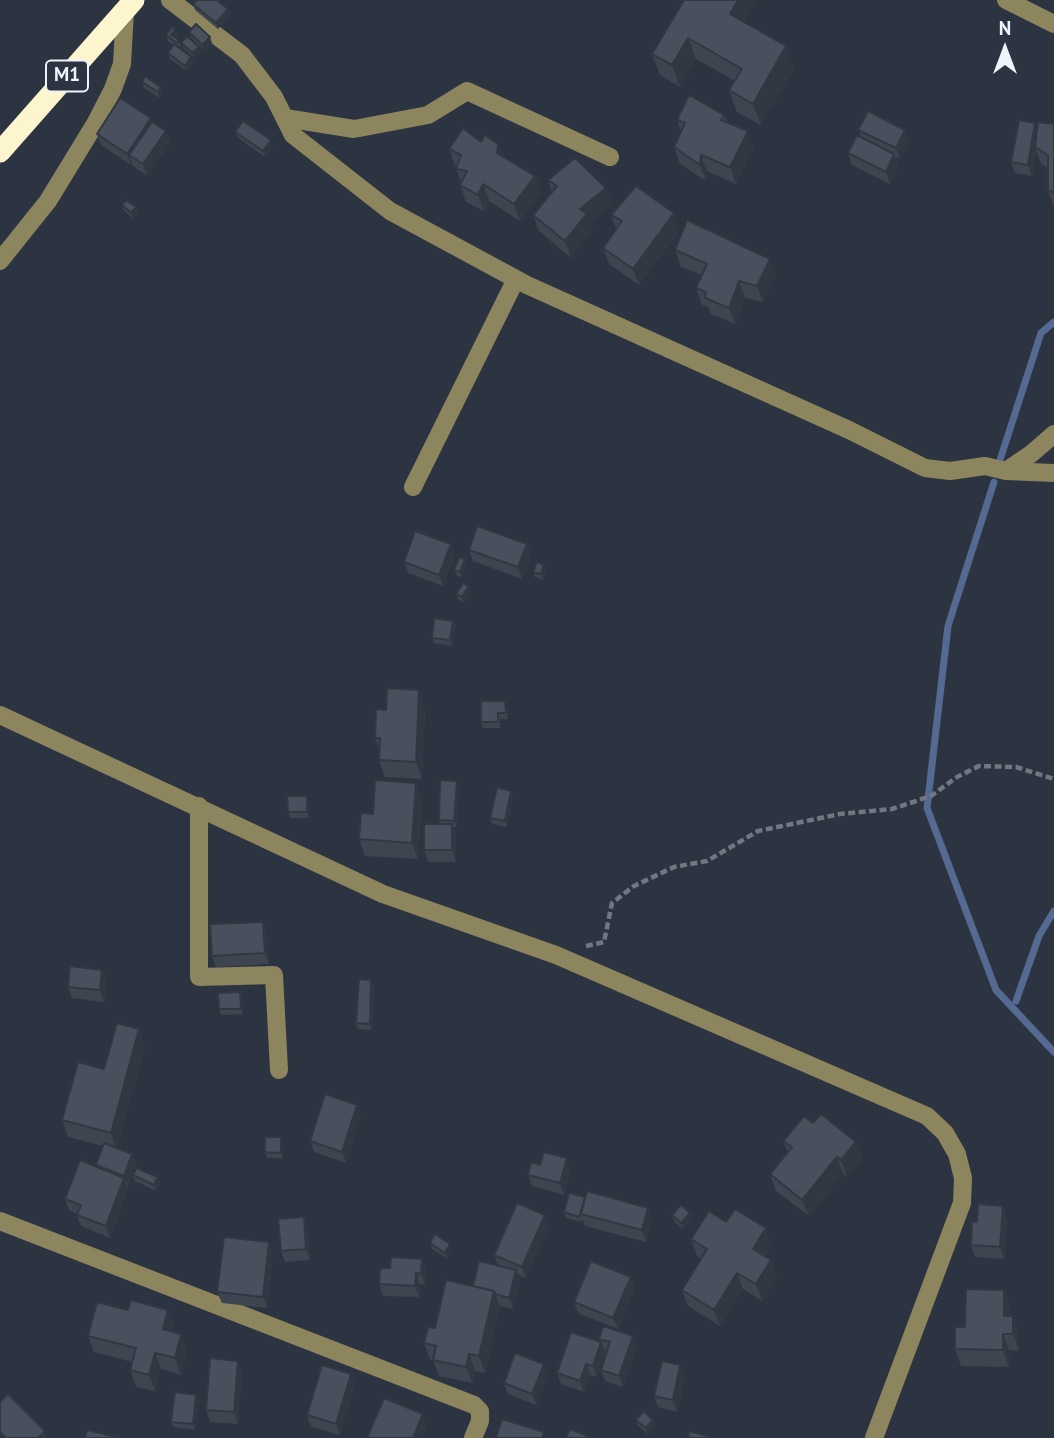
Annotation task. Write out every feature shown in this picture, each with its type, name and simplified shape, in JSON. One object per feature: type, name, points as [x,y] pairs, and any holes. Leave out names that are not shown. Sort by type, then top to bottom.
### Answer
[{"type":"highway","name":"M1","points":[[0,152],[130,5]]},
{"type":"street","points":[[170,0],[242,55],[274,97],[293,135],[390,211],[516,279],[849,430],[925,468],[950,471],[985,466],[1006,471],[1054,473]]},
{"type":"street","points":[[1006,0],[1054,24]]},
{"type":"street","points":[[0,261],[48,201],[101,113],[122,64],[130,5]]},
{"type":"street","points":[[285,118],[354,129],[428,115],[467,91],[610,157]]},
{"type":"street","points":[[413,487],[516,279]]},
{"type":"street","points":[[1006,471],[1054,434]]},
{"type":"street","points":[[0,715],[383,894],[556,956],[927,1116],[945,1133],[957,1154],[963,1178],[962,1203],[874,1438]]},
{"type":"street","points":[[199,806],[199,977],[274,975],[279,1070]]},
{"type":"street","points":[[0,1221],[474,1405],[480,1411],[480,1421],[473,1438]]},
{"type":"path","points":[[556,956],[569,949],[604,942],[612,903],[634,886],[674,867],[707,861],[758,831],[830,816],[891,809],[930,796],[957,777],[979,766],[1016,767],[1054,779]]},
{"type":"building","points":[[197,0],[217,0],[228,9],[216,23],[193,4]]},
{"type":"building","points":[[684,0],[738,0],[730,14],[786,46],[753,104],[729,90],[742,69],[688,38],[672,65],[652,54]]},
{"type":"building","points":[[196,24],[210,37],[202,45],[189,32]]},
{"type":"building","points":[[172,27],[175,29],[171,35],[179,40],[177,43],[166,35]]},
{"type":"building","points":[[187,36],[199,47],[193,53],[181,43]]},
{"type":"building","points":[[174,44],[191,57],[185,66],[168,53]]},
{"type":"building","points":[[145,76],[161,87],[158,92],[142,82]]},
{"type":"building","points":[[689,95],[724,115],[721,120],[748,131],[730,167],[701,155],[700,165],[674,147],[685,123],[677,120]]},
{"type":"building","points":[[120,98],[151,118],[127,154],[97,134]]},
{"type":"building","points":[[868,111],[905,130],[896,148],[858,130]]},
{"type":"building","points":[[1019,120],[1035,123],[1028,165],[1011,162]]},
{"type":"building","points":[[243,121],[271,140],[263,151],[235,132]]},
{"type":"building","points":[[152,122],[166,131],[143,164],[129,155]]},
{"type":"building","points":[[1038,122],[1054,124],[1054,192],[1048,191],[1048,155],[1035,147]]},
{"type":"building","points":[[463,128],[481,142],[485,135],[498,144],[497,153],[535,176],[514,204],[483,184],[478,195],[460,185],[467,171],[456,169],[461,155],[449,149]]},
{"type":"building","points":[[857,135],[894,154],[886,172],[848,153]]},
{"type":"building","points":[[575,158],[606,188],[580,209],[587,214],[565,241],[533,215],[557,186],[548,180]]},
{"type":"building","points":[[636,186],[674,213],[633,269],[603,248],[622,221],[611,215]]},
{"type":"building","points":[[126,200],[136,207],[131,213],[122,205]]},
{"type":"building","points":[[687,220],[770,259],[757,286],[739,281],[729,308],[705,298],[706,292],[696,288],[707,264],[675,250]]},
{"type":"building","points":[[477,526],[527,544],[518,567],[469,550]]},
{"type":"building","points":[[415,531],[451,544],[439,575],[404,562]]},
{"type":"building","points":[[459,557],[465,559],[460,572],[454,570]]},
{"type":"building","points":[[537,562],[544,565],[541,574],[533,572]]},
{"type":"building","points":[[463,583],[469,586],[462,597],[456,594]]},
{"type":"building","points":[[434,618],[453,621],[450,640],[432,638]]},
{"type":"building","points":[[387,688],[419,690],[416,762],[379,760],[380,738],[375,738],[376,709],[386,710]]},
{"type":"building","points":[[481,701],[505,701],[506,713],[498,713],[498,722],[481,722]]},
{"type":"building","points":[[375,780],[416,783],[412,843],[359,839],[361,813],[373,814]]},
{"type":"building","points":[[440,780],[457,781],[454,821],[439,820]]},
{"type":"building","points":[[497,787],[511,791],[505,821],[490,818]]},
{"type":"building","points":[[287,796],[307,796],[307,812],[288,812]]},
{"type":"building","points":[[424,824],[452,824],[452,850],[424,850]]},
{"type":"building","points":[[263,922],[265,953],[212,956],[210,924]]},
{"type":"building","points":[[70,966],[102,970],[100,990],[68,987]]},
{"type":"building","points":[[359,979],[371,980],[370,1024],[356,1023]]},
{"type":"building","points":[[240,992],[241,1009],[219,1009],[218,993]]},
{"type":"building","points":[[117,1023],[139,1029],[111,1133],[62,1120],[78,1062],[104,1069]]},
{"type":"building","points":[[325,1094],[357,1105],[342,1152],[310,1141]]},
{"type":"building","points":[[821,1114],[856,1142],[841,1160],[837,1157],[802,1200],[770,1174],[792,1147],[783,1141],[804,1116],[813,1123]]},
{"type":"building","points":[[265,1137],[281,1137],[281,1153],[265,1152]]},
{"type":"building","points":[[104,1143],[132,1154],[124,1176],[96,1165]]},
{"type":"building","points":[[544,1152],[567,1158],[560,1183],[528,1175],[531,1162],[540,1165]]},
{"type":"building","points":[[80,1160],[124,1178],[106,1226],[77,1215],[81,1205],[65,1199]]},
{"type":"building","points":[[136,1168],[158,1177],[154,1185],[133,1175]]},
{"type":"building","points":[[587,1191],[648,1208],[642,1230],[581,1214]]},
{"type":"building","points":[[569,1193],[585,1197],[579,1217],[564,1212]]},
{"type":"building","points":[[517,1203],[545,1215],[522,1267],[494,1255]]},
{"type":"building","points":[[978,1204],[1003,1206],[1000,1247],[971,1245],[972,1222],[977,1222]]},
{"type":"building","points":[[681,1205],[690,1213],[681,1223],[672,1215]]},
{"type":"building","points":[[735,1209],[766,1228],[753,1249],[771,1260],[756,1284],[737,1273],[714,1310],[682,1290],[707,1249],[691,1239],[709,1211],[726,1222]]},
{"type":"building","points":[[304,1217],[306,1249],[281,1251],[278,1219]]},
{"type":"building","points":[[435,1234],[450,1244],[445,1253],[430,1243]]},
{"type":"building","points":[[224,1237],[269,1242],[263,1297],[217,1292]]},
{"type":"building","points":[[391,1257],[422,1259],[421,1274],[416,1273],[415,1286],[379,1284],[380,1268],[390,1268]]},
{"type":"building","points":[[479,1261],[516,1270],[509,1298],[473,1286]]},
{"type":"building","points":[[591,1261],[631,1277],[613,1318],[574,1302]]},
{"type":"building","points":[[446,1280],[494,1291],[479,1356],[469,1354],[466,1367],[433,1360],[436,1346],[424,1343],[428,1327],[435,1328]]},
{"type":"building","points":[[966,1289],[1004,1290],[1004,1316],[1013,1316],[1013,1334],[1003,1334],[1003,1350],[955,1349],[955,1327],[965,1327]]},
{"type":"building","points":[[131,1300],[168,1310],[163,1329],[181,1334],[175,1358],[155,1353],[149,1375],[130,1370],[136,1348],[88,1336],[97,1302],[128,1310]]},
{"type":"building","points":[[603,1326],[633,1336],[619,1376],[601,1370],[610,1342],[599,1339]]},
{"type":"building","points":[[571,1332],[601,1342],[593,1366],[586,1364],[580,1381],[557,1373]]},
{"type":"building","points":[[515,1353],[544,1364],[532,1394],[504,1383]]},
{"type":"building","points":[[210,1358],[238,1361],[234,1412],[206,1410]]},
{"type":"building","points":[[662,1361],[680,1365],[673,1400],[654,1396]]},
{"type":"building","points":[[322,1365],[351,1374],[336,1424],[307,1415]]},
{"type":"building","points":[[175,1392],[196,1395],[193,1424],[171,1422]]},
{"type":"building","points":[[8,1394],[45,1431],[38,1438],[6,1438],[0,1432],[0,1402]]},
{"type":"building","points":[[384,1398],[423,1414],[413,1438],[367,1438]]},
{"type":"building","points":[[644,1411],[653,1420],[646,1428],[636,1420]]},
{"type":"building","points":[[502,1419],[544,1432],[542,1438],[496,1438]]},
{"type":"building","points":[[570,1429],[592,1438],[566,1438]]},
{"type":"building","points":[[87,1430],[121,1438],[85,1438]]},
{"type":"building","points":[[689,1431],[715,1438],[688,1438]]},
{"type":"waterway","points":[[999,463],[1041,333],[1054,322]]},
{"type":"waterway","points":[[994,482],[948,626],[927,808],[996,990],[1054,1052]]},
{"type":"waterway","points":[[1016,1001],[1039,936],[1054,911]]}]
